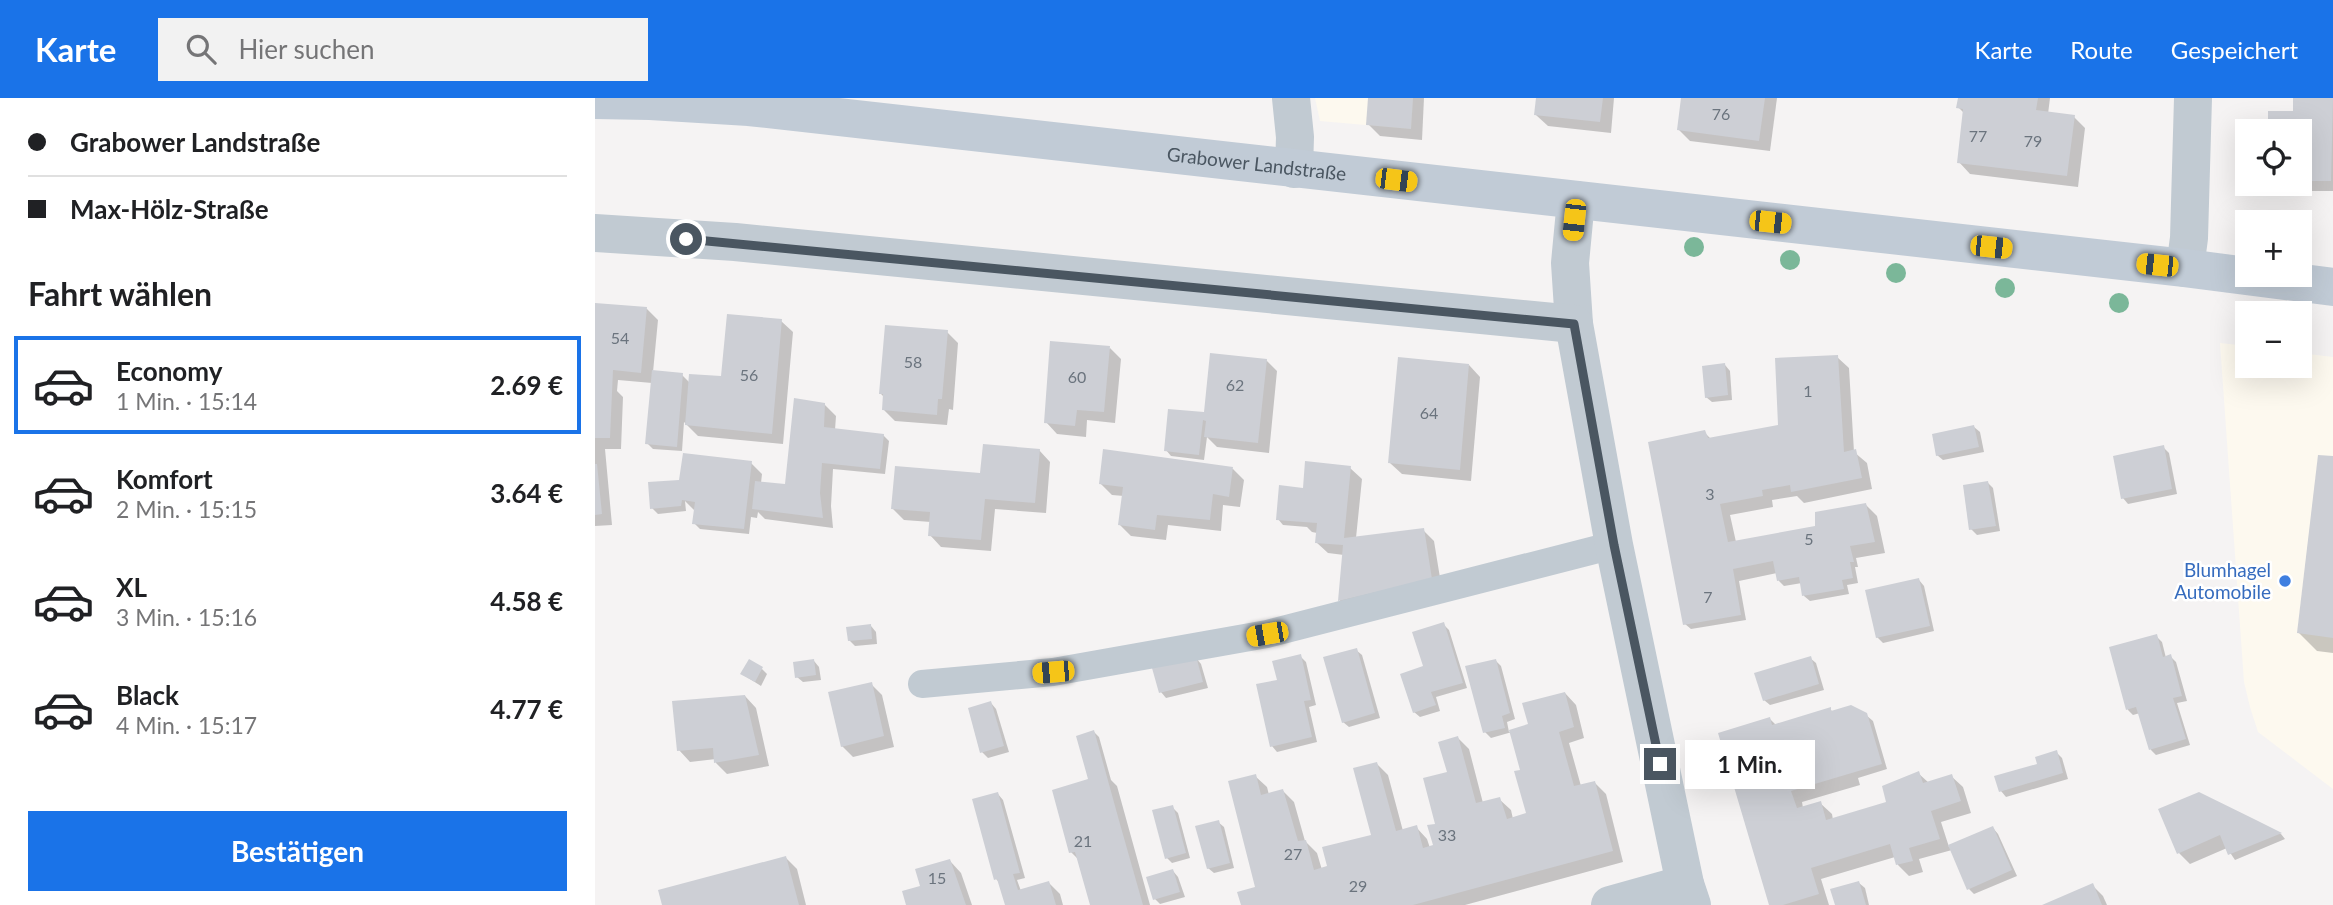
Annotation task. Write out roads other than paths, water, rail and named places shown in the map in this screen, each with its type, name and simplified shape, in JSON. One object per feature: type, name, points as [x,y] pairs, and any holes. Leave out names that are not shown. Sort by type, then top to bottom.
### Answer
[{"type":"main road","name":"Grabower Landstraße","points":[[595,100],[749,107],[2185,268],[2333,287]]},
{"type":"street","points":[[1291,98],[1295,137],[1294,169]]},
{"type":"street","points":[[2185,268],[2189,238],[2193,98]]},
{"type":"street","points":[[1576,200],[1570,263],[1574,324],[1614,545],[1688,894],[1610,905]]},
{"type":"street","points":[[595,233],[748,243],[1574,324]]},
{"type":"lane","points":[[922,684],[1053,672],[1267,634],[1614,545]]},
{"type":"place","name":"Blumhagel Automobile","points":[[2285,581]]}]
